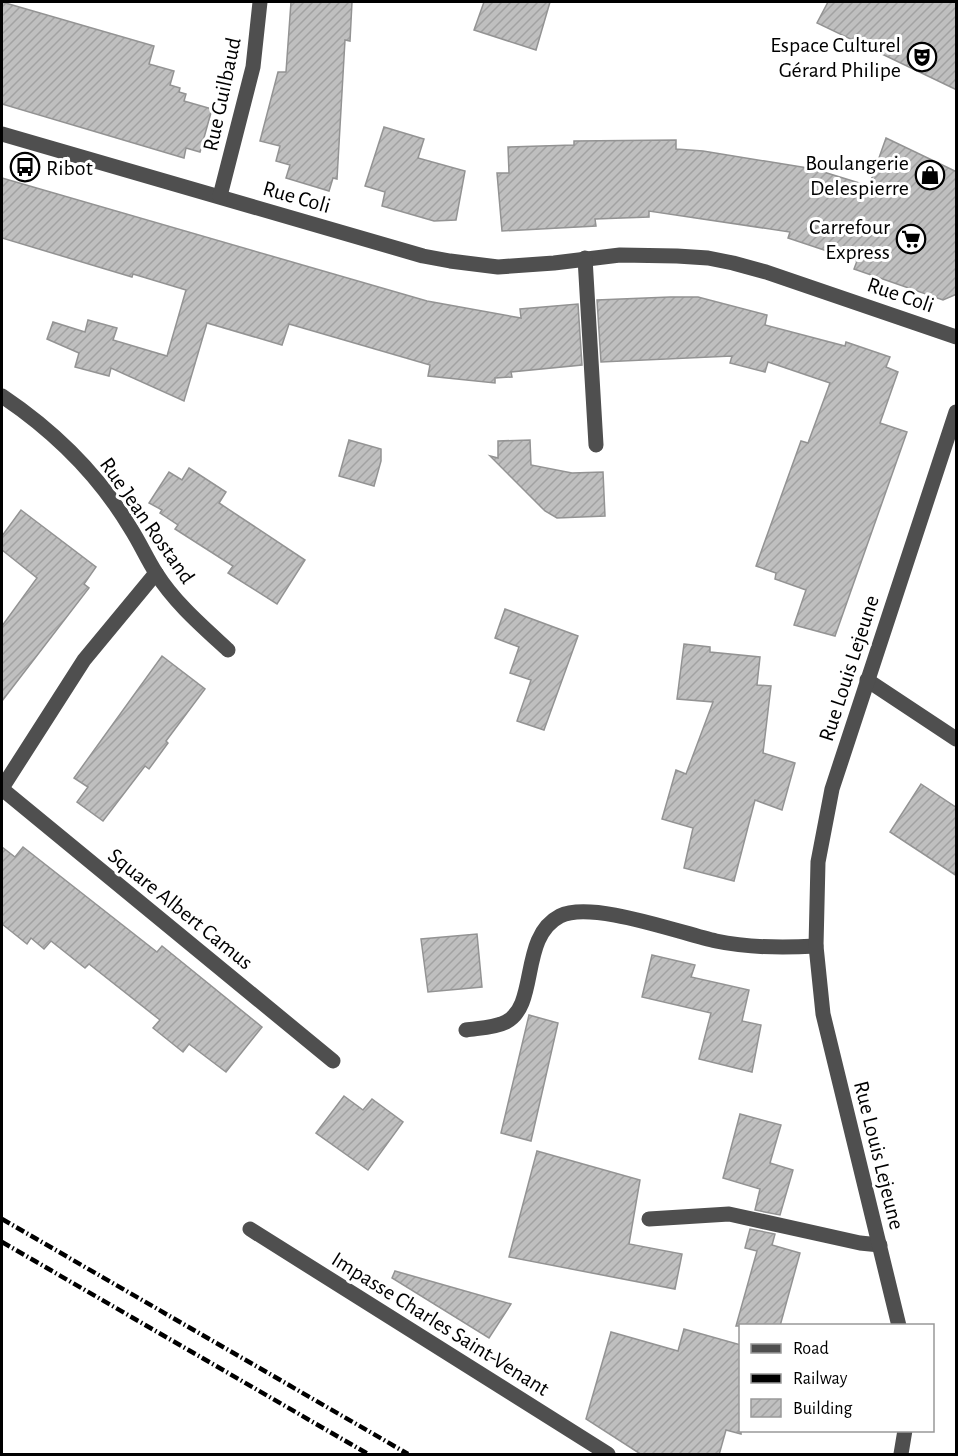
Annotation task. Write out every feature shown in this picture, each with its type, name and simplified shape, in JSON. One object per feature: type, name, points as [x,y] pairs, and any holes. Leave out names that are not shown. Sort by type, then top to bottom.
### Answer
[{"type":"street","name":"Rue Guilbaud","points":[[220,196],[253,67],[260,2]]},
{"type":"street","name":"Rue Coli","points":[[2,134],[309,223],[450,261],[498,267],[620,255],[708,258],[733,263],[806,285],[957,337]]},
{"type":"street","points":[[585,258],[596,445]]},
{"type":"street","name":"Rue Jean Rostand","points":[[2,396],[29,415],[69,449],[102,486],[131,528],[156,573],[183,607],[228,650]]},
{"type":"street","name":"Rue Louis Lejeune","points":[[899,1324],[829,1043],[816,946],[818,862],[832,789],[957,412]]},
{"type":"street","name":"Square Albert Camus","points":[[156,573],[84,660],[2,789],[333,1061]]},
{"type":"street","points":[[867,680],[957,739]]},
{"type":"street","points":[[466,1030],[507,1021],[521,1006],[538,936],[559,916],[576,911],[605,913],[727,942],[758,947],[816,946]]},
{"type":"street","points":[[649,1219],[729,1214],[860,1243],[880,1245]]},
{"type":"street","name":"Impasse Charles Saint-Venant","points":[[250,1229],[608,1455]]},
{"type":"street","points":[[901,1455],[905,1432]]},
{"type":"building","points":[[2,2],[154,46],[149,64],[174,71],[170,85],[180,88],[179,92],[186,94],[184,101],[212,109],[200,152],[186,148],[184,158],[2,104]]},
{"type":"building","points":[[291,2],[352,2],[350,41],[345,40],[337,179],[333,178],[329,191],[286,178],[290,165],[276,161],[280,146],[260,141],[278,72],[286,72]]},
{"type":"building","points":[[484,2],[550,2],[536,50],[474,30]]},
{"type":"building","name":"Espace Culturel Gérard Philipe","points":[[828,2],[957,2],[957,90],[817,23]]},
{"type":"building","points":[[384,127],[424,139],[418,158],[465,171],[456,220],[434,221],[382,206],[385,192],[365,186]]},
{"type":"building","points":[[886,138],[957,172],[957,294],[943,300],[854,269],[857,261],[788,238],[790,232],[649,211],[649,217],[595,219],[596,226],[502,231],[497,173],[509,173],[508,147],[574,145],[574,141],[676,140],[676,149],[703,151],[814,169],[869,186]]},
{"type":"building","points":[[2,178],[427,301],[521,318],[520,309],[578,304],[582,365],[511,372],[512,377],[495,378],[495,383],[428,376],[430,365],[289,324],[282,345],[207,323],[184,401],[111,368],[109,376],[75,367],[79,353],[47,339],[53,322],[85,332],[88,320],[117,328],[113,340],[167,356],[186,290],[133,274],[132,277],[2,238]]},
{"type":"building","points":[[698,297],[767,315],[765,325],[845,346],[846,342],[890,357],[886,367],[898,372],[880,423],[907,432],[835,636],[794,625],[806,590],[775,579],[776,573],[756,566],[801,441],[808,443],[830,383],[768,362],[765,372],[730,363],[732,356],[601,362],[597,300]]},
{"type":"building","points":[[349,440],[381,449],[381,461],[374,486],[339,476]]},
{"type":"building","points":[[530,440],[531,465],[572,473],[603,472],[605,516],[557,518],[545,511],[490,456],[498,458],[498,441]]},
{"type":"building","points":[[189,468],[226,492],[219,503],[305,560],[277,604],[228,573],[233,566],[175,529],[178,525],[160,513],[162,510],[149,503],[169,472],[182,480]]},
{"type":"building","points":[[21,510],[96,567],[84,584],[89,588],[2,701],[2,626],[37,578],[2,550],[2,536]]},
{"type":"building","points":[[505,609],[578,636],[544,730],[517,721],[531,680],[510,673],[519,647],[495,638]]},
{"type":"building","points":[[684,644],[710,647],[710,652],[760,657],[757,685],[771,686],[763,753],[795,763],[782,810],[755,800],[734,881],[684,868],[693,828],[662,819],[676,770],[686,774],[713,702],[677,699]]},
{"type":"building","points":[[162,656],[205,689],[166,741],[168,743],[149,769],[145,766],[103,821],[77,802],[88,787],[74,778]]},
{"type":"building","points":[[921,784],[957,808],[957,876],[890,832]]},
{"type":"building","points":[[2,847],[15,857],[23,847],[157,952],[162,946],[262,1027],[226,1072],[189,1044],[183,1052],[153,1028],[160,1020],[89,964],[85,968],[51,941],[44,949],[31,938],[27,944],[2,924]]},
{"type":"building","points":[[477,934],[482,987],[428,992],[421,939]]},
{"type":"building","points":[[652,955],[695,965],[691,977],[749,990],[742,1021],[761,1025],[752,1072],[699,1059],[711,1013],[642,997]]},
{"type":"building","points":[[529,1015],[558,1023],[531,1141],[501,1133]]},
{"type":"building","points":[[344,1096],[363,1110],[372,1099],[403,1122],[368,1170],[316,1133]]},
{"type":"building","points":[[740,1114],[781,1125],[770,1163],[793,1170],[780,1215],[755,1210],[760,1189],[723,1178]]},
{"type":"building","points":[[537,1151],[640,1180],[629,1244],[682,1254],[675,1289],[509,1257]]},
{"type":"building","points":[[750,1229],[775,1234],[772,1245],[800,1253],[781,1324],[739,1324],[736,1326],[757,1251],[745,1248]]},
{"type":"building","points":[[395,1271],[511,1304],[489,1338],[392,1278]]},
{"type":"building","points":[[684,1329],[739,1344],[739,1432],[741,1434],[726,1430],[719,1455],[642,1455],[586,1419],[611,1332],[678,1351]]},
{"type":"railway","points":[[2,1219],[408,1454]]},
{"type":"railway","points":[[2,1242],[368,1454]]},
{"type":"place","name":"Espace Culturel Gérard Philipe","points":[[922,57]]},
{"type":"place","name":"Ribot","points":[[25,167]]},
{"type":"place","name":"Boulangerie Delespierre","points":[[930,175]]},
{"type":"place","name":"Carrefour Express","points":[[911,239]]}]
